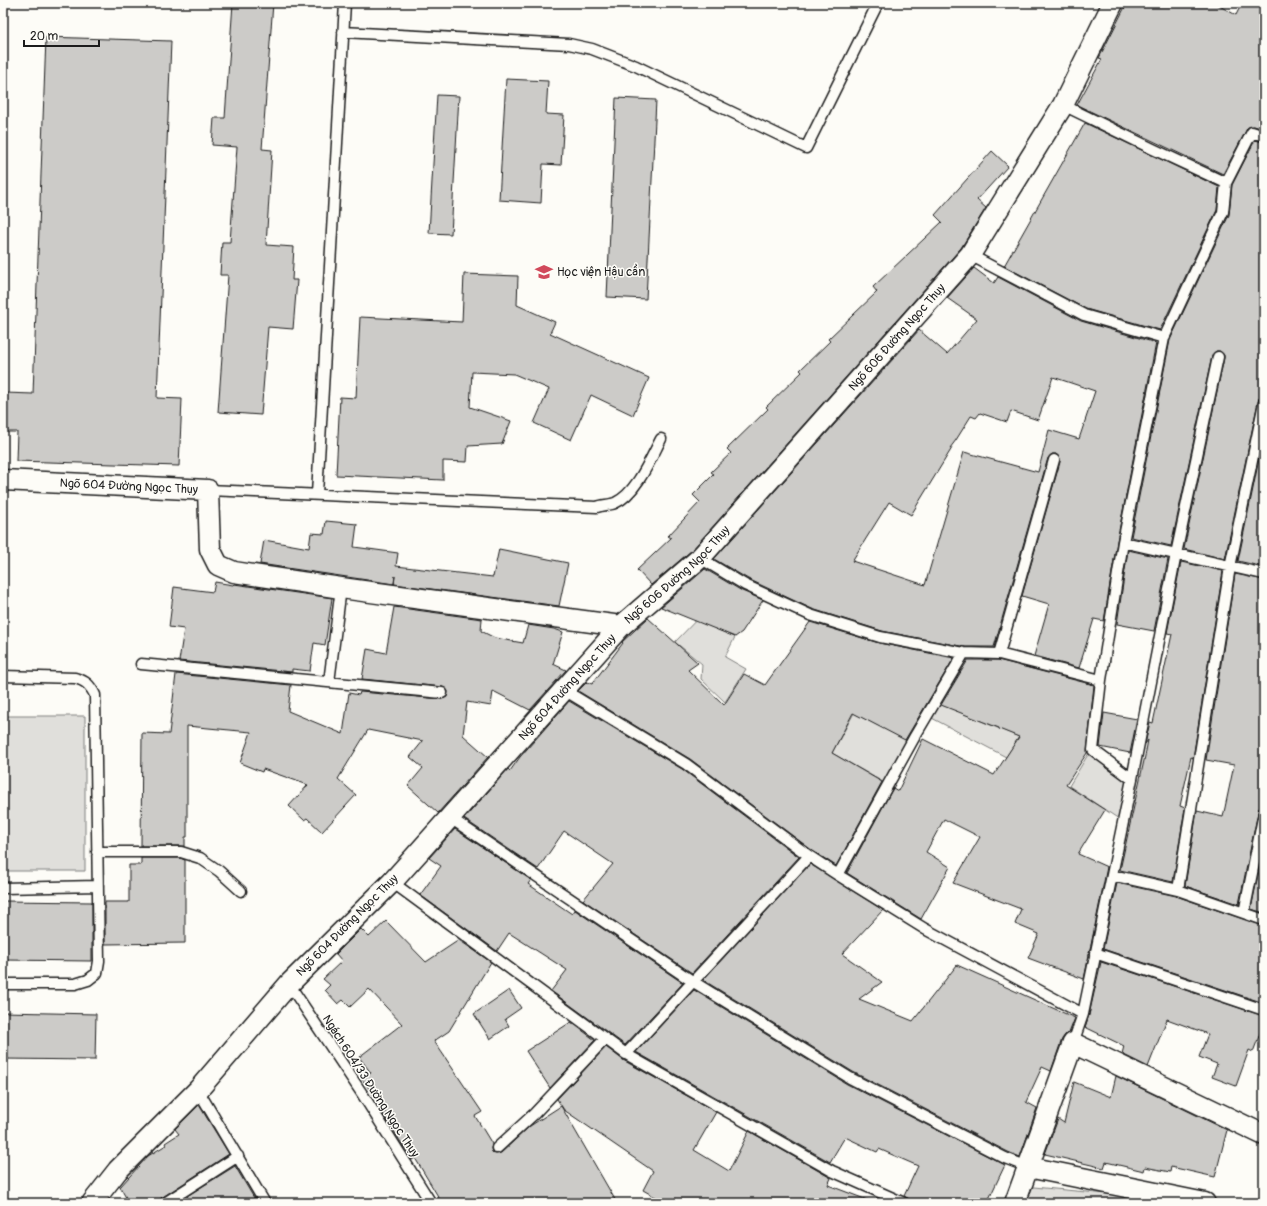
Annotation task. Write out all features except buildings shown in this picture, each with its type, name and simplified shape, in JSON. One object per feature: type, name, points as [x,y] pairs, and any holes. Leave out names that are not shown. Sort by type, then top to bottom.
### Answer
[{"type":"street","name":"Ngõ 606 Đường Ngọc Thụy","points":[[622,626],[700,558],[970,255],[1063,105],[1113,3]]},
{"type":"street","name":"Ngõ 604 Đường Ngọc Thụy","points":[[3,480],[208,490],[210,549],[218,564],[234,572],[622,626]]},
{"type":"street","name":"Ngõ 604 Đường Ngọc Thụy","points":[[92,1203],[118,1170],[198,1090],[289,984],[392,882],[622,626]]},
{"type":"street","points":[[1016,1203],[1073,1043],[1264,1135]]},
{"type":"street","points":[[1028,1167],[1205,1203]]},
{"type":"lane","points":[[317,494],[345,3]]},
{"type":"lane","points":[[343,32],[569,44],[592,49],[636,66],[806,148],[878,3]]},
{"type":"lane","points":[[1063,105],[1226,183]]},
{"type":"lane","points":[[1132,779],[1093,750],[1101,680],[1123,542],[1164,338],[1223,212],[1226,183],[1252,132],[1264,136]]},
{"type":"lane","points":[[970,255],[1084,315],[1164,338]]},
{"type":"lane","points":[[1073,1043],[1083,1014],[1132,779],[1176,554],[1218,357]]},
{"type":"lane","points":[[1178,890],[1230,567],[1264,403]]},
{"type":"lane","points":[[208,490],[597,507],[616,502],[630,491],[642,475],[660,439]]},
{"type":"lane","points":[[999,654],[1054,460]]},
{"type":"lane","points":[[1123,542],[1264,574]]},
{"type":"lane","points":[[700,558],[745,585],[810,615],[880,637],[964,653],[999,654],[1101,680]]},
{"type":"lane","points":[[330,682],[342,588]]},
{"type":"lane","points":[[838,875],[919,729],[964,653]]},
{"type":"lane","points":[[141,664],[442,693]]},
{"type":"lane","points":[[3,676],[75,678],[84,680],[91,686],[95,695],[99,961],[97,973],[88,980],[75,984],[3,984]]},
{"type":"lane","points":[[564,690],[686,764],[809,856],[838,875],[925,929],[1083,1014]]},
{"type":"lane","points":[[1244,913],[1264,813]]},
{"type":"lane","points":[[449,818],[692,981],[850,1078],[1005,1158],[1028,1167]]},
{"type":"lane","points":[[97,852],[181,852],[200,858],[220,871],[241,891]]},
{"type":"lane","points":[[626,1054],[809,856]]},
{"type":"lane","points":[[1112,875],[1178,890],[1264,920]]},
{"type":"lane","points":[[392,882],[626,1054],[832,1171],[904,1203]]},
{"type":"lane","points":[[3,888],[98,886]]},
{"type":"lane","points":[[1095,953],[1264,1010]]},
{"type":"lane","name":"Ngách 604/33 Đường Ngọc Thụy","points":[[289,984],[363,1095],[431,1203]]},
{"type":"lane","points":[[497,1148],[534,1114],[605,1039]]},
{"type":"lane","points":[[198,1090],[238,1156],[264,1203]]},
{"type":"lane","points":[[166,1203],[238,1156]]},
{"type":"shaded area","points":[[704,612],[709,626],[735,637],[725,657],[746,669],[725,702],[701,679],[702,664],[675,642]]},
{"type":"shaded area","points":[[936,702],[1019,737],[1006,757],[928,716]]},
{"type":"shaded area","points":[[854,713],[908,741],[883,782],[832,753]]},
{"type":"shaded area","points":[[3,716],[85,716],[85,871],[3,871]]},
{"type":"shaded area","points":[[1089,753],[1131,782],[1122,821],[1069,786]]},
{"type":"shaded area","points":[[1023,1186],[1118,1195],[1148,1203],[1019,1203]]},
{"type":"place","name":"Học viện Hậu cần","points":[[544,272]]}]
